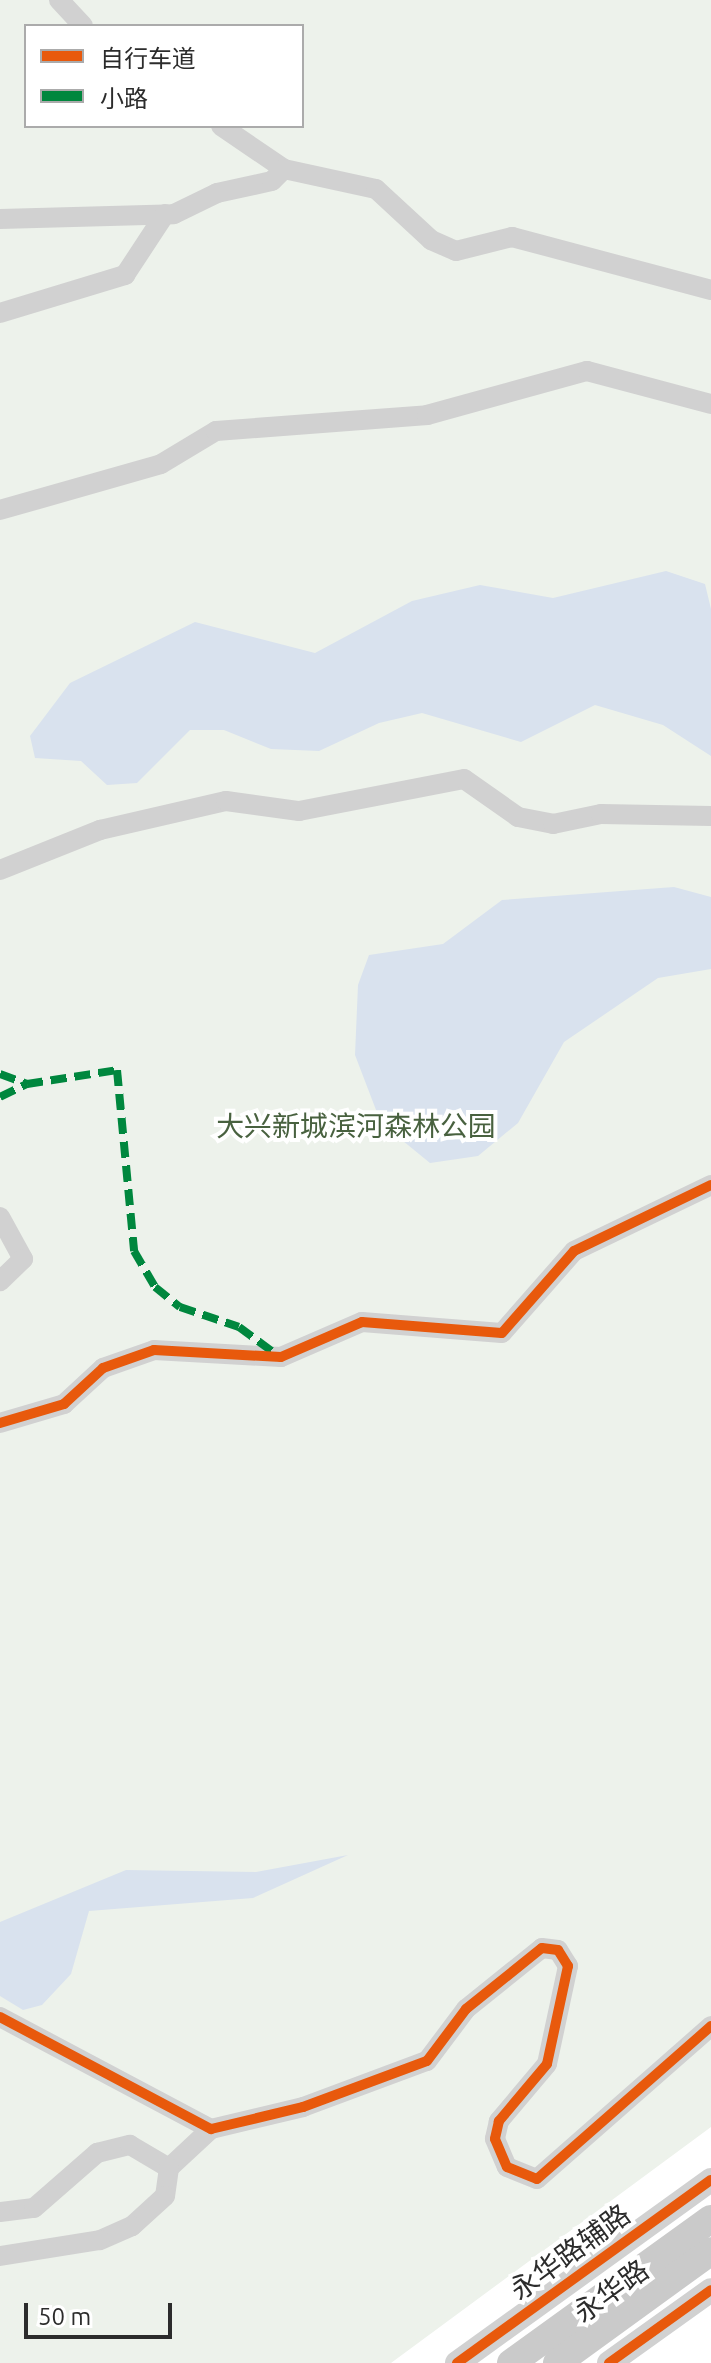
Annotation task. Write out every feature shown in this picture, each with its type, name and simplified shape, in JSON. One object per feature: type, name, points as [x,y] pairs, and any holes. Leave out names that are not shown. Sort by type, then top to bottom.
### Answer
[{"type":"main road","name":"永华路","points":[[511,2363],[711,2219]]},
{"type":"main road","name":"永华路","points":[[557,2363],[711,2251]]},
{"type":"street","points":[[59,0],[81,24]]},
{"type":"street","points":[[224,128],[284,169],[376,189],[431,240],[456,251],[512,237],[711,290]]},
{"type":"street","points":[[0,219],[165,214],[272,181],[284,169]]},
{"type":"street","points":[[0,313],[125,275],[165,214]]},
{"type":"street","points":[[0,510],[161,464],[216,431],[427,415],[587,371],[711,404]]},
{"type":"street","points":[[0,870],[100,830],[226,801],[299,811],[464,779],[518,817],[553,824],[601,814],[711,816]]},
{"type":"street","points":[[0,1423],[64,1404],[103,1368],[154,1350],[281,1357],[362,1322],[502,1333],[574,1251],[711,1185]]},
{"type":"street","points":[[0,1217],[23,1259],[0,1281]]},
{"type":"street","points":[[0,2256],[100,2240],[132,2226],[165,2196],[169,2168],[211,2129],[303,2107],[427,2061],[466,2009],[542,1948],[558,1950],[568,1966],[547,2064],[499,2121],[495,2139],[507,2167],[537,2179],[711,2026]]},
{"type":"street","points":[[0,2017],[211,2129]]},
{"type":"street","points":[[0,2212],[34,2208],[97,2153],[130,2145],[169,2168]]},
{"type":"street","name":"永华路辅路","points":[[457,2363],[711,2180]]},
{"type":"street","points":[[609,2363],[711,2290]]},
{"type":"green space","name":"大兴新城滨河森林公园","points":[[0,0],[711,0],[711,2127],[391,2363],[0,2363]]},
{"type":"shaded area","points":[[666,571],[705,584],[711,609],[711,756],[663,725],[595,705],[521,742],[422,713],[379,723],[319,751],[271,749],[224,730],[190,730],[137,783],[107,785],[81,761],[35,758],[30,736],[70,683],[195,622],[315,653],[412,601],[480,585],[553,598]]},
{"type":"shaded area","points":[[674,887],[711,897],[711,969],[658,978],[564,1042],[518,1123],[478,1156],[430,1163],[381,1123],[355,1055],[358,985],[369,955],[443,944],[502,900]]},
{"type":"shaded area","points":[[348,1855],[253,1898],[89,1911],[71,1974],[42,2005],[23,2010],[0,1996],[0,1922],[126,1870],[256,1872]]},
{"type":"marked path","points":[[0,1074],[27,1084],[117,1070],[134,1251],[155,1287],[180,1307],[239,1327],[277,1355]]},
{"type":"marked path","points":[[0,1097],[27,1084]]},
{"type":"cycle path","points":[[0,1423],[64,1404],[103,1368],[154,1350],[281,1357],[362,1322],[502,1333],[574,1251],[711,1185]]},
{"type":"cycle path","points":[[0,2017],[211,2129],[303,2107],[427,2061],[466,2009],[542,1948],[558,1950],[568,1966],[547,2064],[499,2121],[495,2139],[507,2167],[537,2179],[711,2026]]},
{"type":"cycle path","points":[[457,2363],[711,2180]]},
{"type":"cycle path","points":[[609,2363],[711,2290]]}]
